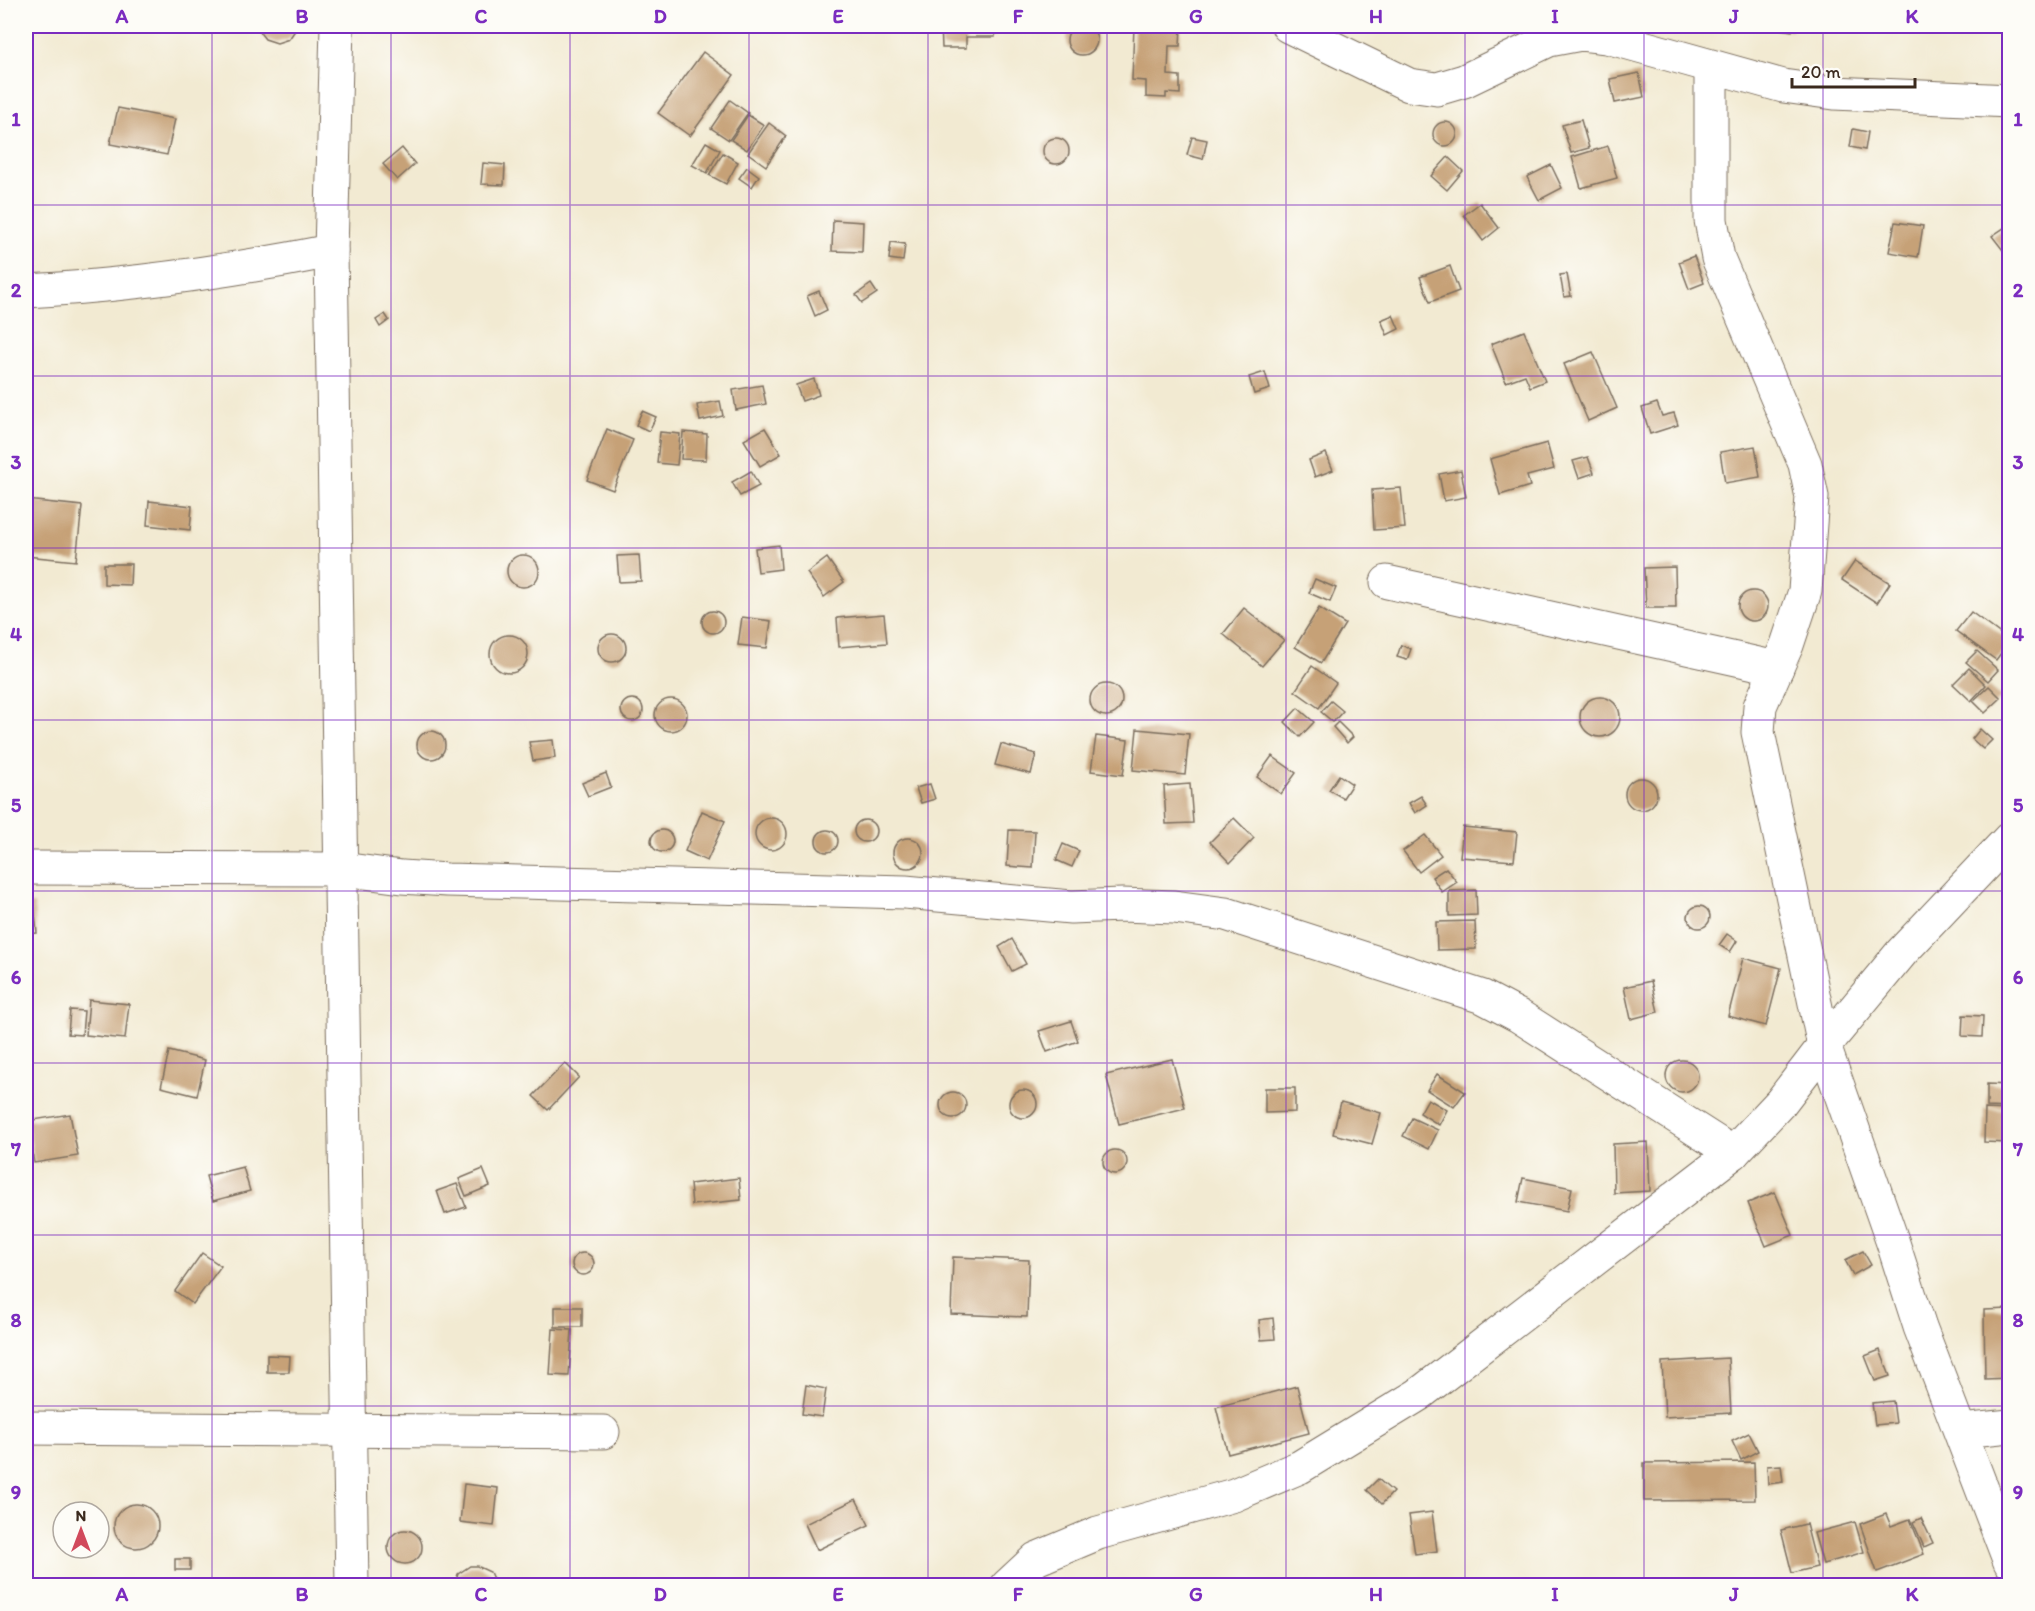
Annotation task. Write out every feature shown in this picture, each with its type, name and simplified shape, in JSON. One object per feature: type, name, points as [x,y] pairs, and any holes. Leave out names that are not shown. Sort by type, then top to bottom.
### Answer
[{"type":"street","points":[[337,26],[330,251],[342,869],[352,1586]]},
{"type":"street","points":[[1288,26],[1409,86],[1437,89],[1464,81],[1549,40],[1581,34],[1607,37],[1783,86],[1834,93],[2010,101]]},
{"type":"street","points":[[1711,67],[1711,220],[1718,258],[1801,454],[1812,497],[1805,591],[1787,645],[1760,706],[1758,732],[1824,1046],[1920,1327],[2010,1562]]},
{"type":"street","points":[[26,291],[80,289],[226,270],[330,251]]},
{"type":"street","points":[[1387,582],[1777,668]]},
{"type":"street","points":[[1007,1586],[1036,1559],[1098,1533],[1234,1495],[1300,1467],[1418,1395],[1733,1153],[1782,1102],[1824,1046],[1902,952],[2010,838]]},
{"type":"street","points":[[26,868],[342,869],[447,880],[905,892],[1071,907],[1122,905],[1226,914],[1484,997],[1520,1017],[1733,1153]]},
{"type":"street","points":[[1961,1431],[2010,1426]]},
{"type":"street","points":[[26,1428],[603,1432]]},
{"type":"building","points":[[1082,25],[1093,29],[1097,40],[1093,51],[1082,55],[1071,51],[1067,40],[1071,29]]},
{"type":"building","points":[[259,26],[296,26],[296,29],[289,39],[277,43],[265,39]]},
{"type":"building","points":[[941,26],[995,26],[995,37],[966,37],[966,48],[942,48]]},
{"type":"building","points":[[1134,26],[1181,27],[1180,46],[1169,46],[1168,75],[1180,76],[1180,94],[1166,93],[1166,98],[1146,97],[1146,81],[1132,80]]},
{"type":"building","points":[[1757,26],[1793,26],[1792,31]]},
{"type":"building","points":[[703,52],[734,75],[690,136],[658,113]]},
{"type":"building","points":[[1639,73],[1644,97],[1615,103],[1610,79]]},
{"type":"building","points":[[730,100],[748,113],[729,140],[711,128]]},
{"type":"building","points":[[118,108],[175,119],[167,155],[110,144]]},
{"type":"building","points":[[748,115],[764,125],[747,150],[731,140]]},
{"type":"building","points":[[1581,120],[1589,148],[1571,153],[1562,125]]},
{"type":"building","points":[[1445,122],[1450,123],[1456,129],[1456,139],[1450,145],[1445,146],[1440,145],[1434,139],[1433,134],[1434,129],[1440,123]]},
{"type":"building","points":[[769,123],[786,136],[766,166],[748,153]]},
{"type":"building","points":[[1853,129],[1868,132],[1865,150],[1850,147]]},
{"type":"building","points":[[1192,137],[1207,140],[1203,159],[1187,155]]},
{"type":"building","points":[[1056,138],[1065,142],[1069,151],[1065,160],[1056,164],[1047,160],[1043,151],[1047,142]]},
{"type":"building","points":[[706,142],[720,150],[707,173],[692,165]]},
{"type":"building","points":[[1608,146],[1617,178],[1581,188],[1572,157]]},
{"type":"building","points":[[402,148],[415,164],[397,180],[383,164]]},
{"type":"building","points":[[723,153],[738,162],[726,184],[709,175]]},
{"type":"building","points":[[1448,157],[1463,171],[1447,190],[1431,176]]},
{"type":"building","points":[[483,163],[505,165],[504,185],[481,184]]},
{"type":"building","points":[[1551,165],[1562,188],[1539,200],[1527,177]]},
{"type":"building","points":[[747,167],[759,176],[752,187],[739,178]]},
{"type":"building","points":[[1480,203],[1499,228],[1483,241],[1464,215]]},
{"type":"building","points":[[833,220],[863,222],[862,252],[832,251]]},
{"type":"building","points":[[1895,222],[1923,226],[1918,257],[1889,252]]},
{"type":"building","points":[[2010,224],[2010,251],[2006,254],[1992,236]]},
{"type":"building","points":[[891,242],[905,244],[903,261],[889,259]]},
{"type":"building","points":[[1694,256],[1704,283],[1689,289],[1679,262]]},
{"type":"building","points":[[1450,266],[1459,291],[1430,302],[1420,277]]},
{"type":"building","points":[[1567,274],[1571,296],[1564,297],[1560,275]]},
{"type":"building","points":[[871,284],[877,293],[862,303],[856,295]]},
{"type":"building","points":[[819,291],[827,310],[815,316],[807,296]]},
{"type":"building","points":[[385,314],[389,320],[380,327],[376,320]]},
{"type":"building","points":[[1393,315],[1399,329],[1387,335],[1381,320]]},
{"type":"building","points":[[1524,331],[1545,381],[1530,387],[1525,375],[1506,382],[1491,344]]},
{"type":"building","points":[[1593,352],[1617,408],[1588,421],[1564,364]]},
{"type":"building","points":[[1265,372],[1270,389],[1254,394],[1249,377]]},
{"type":"building","points":[[814,379],[819,395],[802,401],[796,385]]},
{"type":"building","points":[[762,385],[766,404],[736,410],[733,390]]},
{"type":"building","points":[[720,401],[723,416],[700,421],[697,405]]},
{"type":"building","points":[[1657,403],[1662,416],[1674,413],[1678,425],[1650,434],[1642,408]]},
{"type":"building","points":[[642,411],[656,417],[649,431],[636,425]]},
{"type":"building","points":[[765,428],[781,454],[760,466],[744,440]]},
{"type":"building","points":[[607,429],[633,440],[613,490],[587,480]]},
{"type":"building","points":[[660,432],[680,434],[677,465],[657,463]]},
{"type":"building","points":[[683,432],[707,434],[706,460],[681,459]]},
{"type":"building","points":[[1547,443],[1554,469],[1527,476],[1530,486],[1500,495],[1490,459]]},
{"type":"building","points":[[1755,446],[1760,477],[1725,483],[1720,452]]},
{"type":"building","points":[[1326,453],[1333,470],[1315,477],[1309,460]]},
{"type":"building","points":[[1588,457],[1594,473],[1579,478],[1573,461]]},
{"type":"building","points":[[1461,470],[1466,497],[1444,501],[1439,474]]},
{"type":"building","points":[[751,471],[759,486],[740,496],[732,482]]},
{"type":"building","points":[[1401,488],[1405,528],[1374,530],[1372,490]]},
{"type":"building","points":[[26,500],[82,506],[76,561],[26,556]]},
{"type":"building","points":[[149,501],[192,506],[190,530],[147,525]]},
{"type":"building","points":[[779,545],[781,569],[758,572],[755,548]]},
{"type":"building","points":[[523,555],[534,560],[539,571],[534,582],[523,587],[512,582],[507,571],[512,560]]},
{"type":"building","points":[[639,555],[641,581],[619,582],[617,556]]},
{"type":"building","points":[[827,558],[844,582],[824,597],[807,573]]},
{"type":"building","points":[[1855,561],[1890,583],[1877,603],[1842,580]]},
{"type":"building","points":[[104,564],[131,564],[130,585],[104,584]]},
{"type":"building","points":[[1675,567],[1676,608],[1646,608],[1644,568]]},
{"type":"building","points":[[1315,579],[1336,588],[1330,602],[1309,593]]},
{"type":"building","points":[[1753,591],[1759,592],[1767,600],[1767,612],[1759,620],[1753,621],[1747,620],[1739,612],[1738,606],[1739,600],[1747,592]]},
{"type":"building","points":[[1244,608],[1284,640],[1262,666],[1223,634]]},
{"type":"building","points":[[1319,608],[1345,624],[1321,663],[1295,647]]},
{"type":"building","points":[[713,611],[723,618],[724,622],[717,632],[713,633],[703,626],[702,622],[709,612]]},
{"type":"building","points":[[1971,612],[2010,641],[1996,660],[1956,631]]},
{"type":"building","points":[[884,614],[887,643],[839,647],[837,618]]},
{"type":"building","points":[[742,617],[771,621],[767,648],[738,645]]},
{"type":"building","points":[[612,634],[622,638],[626,648],[622,658],[612,662],[602,658],[598,648],[602,638]]},
{"type":"building","points":[[509,635],[523,640],[528,654],[523,668],[509,673],[495,668],[490,654],[495,640]]},
{"type":"building","points":[[1401,645],[1411,649],[1407,660],[1397,657]]},
{"type":"building","points":[[1977,651],[1998,670],[1988,681],[1966,662]]},
{"type":"building","points":[[1312,666],[1336,683],[1319,708],[1295,691]]},
{"type":"building","points":[[1969,668],[1986,685],[1971,701],[1953,684]]},
{"type":"building","points":[[1106,684],[1118,688],[1122,700],[1118,712],[1106,716],[1094,712],[1090,700],[1094,688]]},
{"type":"building","points":[[1989,686],[2001,698],[1985,713],[1973,701]]},
{"type":"building","points":[[1600,697],[1614,703],[1620,717],[1614,731],[1600,737],[1586,731],[1580,717],[1586,703]]},
{"type":"building","points":[[632,699],[642,706],[643,710],[636,720],[632,721],[622,714],[621,710],[628,700]]},
{"type":"building","points":[[671,699],[682,704],[687,715],[682,726],[671,731],[660,726],[655,715],[660,704]]},
{"type":"building","points":[[1331,701],[1343,711],[1333,722],[1321,712]]},
{"type":"building","points":[[1298,708],[1314,722],[1300,737],[1285,722]]},
{"type":"building","points":[[1338,722],[1353,737],[1347,743],[1333,727]]},
{"type":"building","points":[[1137,729],[1189,734],[1185,775],[1133,770]]},
{"type":"building","points":[[1980,729],[1992,740],[1983,749],[1972,739]]},
{"type":"building","points":[[431,731],[441,735],[445,745],[441,755],[431,759],[421,755],[417,745],[421,735]]},
{"type":"building","points":[[1096,736],[1128,740],[1123,775],[1091,771]]},
{"type":"building","points":[[553,740],[555,758],[533,761],[529,742]]},
{"type":"building","points":[[1001,744],[1036,754],[1031,774],[995,765]]},
{"type":"building","points":[[1272,756],[1296,773],[1281,794],[1257,777]]},
{"type":"building","points":[[606,773],[611,787],[588,796],[582,783]]},
{"type":"building","points":[[1339,775],[1352,784],[1343,798],[1329,790]]},
{"type":"building","points":[[1641,778],[1652,783],[1657,794],[1652,805],[1641,810],[1630,805],[1625,794],[1630,783]]},
{"type":"building","points":[[930,784],[935,799],[921,803],[916,788]]},
{"type":"building","points":[[1190,784],[1193,823],[1166,824],[1164,786]]},
{"type":"building","points":[[1421,796],[1427,805],[1415,813],[1409,803]]},
{"type":"building","points":[[702,811],[725,821],[707,861],[685,851]]},
{"type":"building","points":[[771,818],[782,823],[787,834],[782,845],[771,850],[760,845],[755,834],[760,823]]},
{"type":"building","points":[[1234,818],[1254,838],[1230,863],[1210,842]]},
{"type":"building","points":[[865,820],[875,827],[876,831],[869,841],[865,842],[855,835],[854,831],[861,821]]},
{"type":"building","points":[[1463,827],[1517,832],[1514,861],[1460,857]]},
{"type":"building","points":[[662,830],[670,833],[673,841],[670,849],[662,852],[654,849],[651,841],[654,833]]},
{"type":"building","points":[[827,830],[837,837],[838,841],[831,851],[827,852],[817,845],[816,841],[823,831]]},
{"type":"building","points":[[1009,830],[1035,831],[1033,868],[1007,866]]},
{"type":"building","points":[[1425,835],[1441,855],[1419,872],[1403,851]]},
{"type":"building","points":[[908,838],[919,842],[923,853],[919,864],[908,868],[897,864],[893,853],[897,842]]},
{"type":"building","points":[[1063,844],[1079,851],[1072,867],[1056,860]]},
{"type":"building","points":[[1446,868],[1457,882],[1442,892],[1432,877]]},
{"type":"building","points":[[1476,890],[1477,915],[1449,916],[1449,891]]},
{"type":"building","points":[[34,904],[37,933],[26,934],[26,905]]},
{"type":"building","points":[[1695,906],[1703,906],[1710,913],[1710,921],[1703,928],[1695,928],[1688,921],[1688,913]]},
{"type":"building","points":[[1475,921],[1476,949],[1437,950],[1436,922]]},
{"type":"building","points":[[1727,934],[1737,941],[1730,952],[1719,945]]},
{"type":"building","points":[[1012,939],[1026,964],[1012,971],[999,947]]},
{"type":"building","points":[[1743,958],[1781,968],[1766,1026],[1728,1016]]},
{"type":"building","points":[[1651,981],[1658,1012],[1631,1019],[1624,987]]},
{"type":"building","points":[[89,1000],[129,1004],[125,1039],[86,1035]]},
{"type":"building","points":[[70,1010],[84,1011],[82,1035],[68,1034]]},
{"type":"building","points":[[1963,1015],[1983,1016],[1982,1037],[1962,1036]]},
{"type":"building","points":[[1071,1021],[1078,1041],[1047,1052],[1039,1031]]},
{"type":"building","points":[[169,1051],[205,1060],[197,1096],[161,1087]]},
{"type":"building","points":[[1172,1059],[1185,1108],[1119,1124],[1106,1075]]},
{"type":"building","points":[[1682,1060],[1694,1064],[1698,1076],[1694,1088],[1682,1092],[1670,1088],[1666,1076],[1670,1064]]},
{"type":"building","points":[[565,1063],[579,1077],[548,1110],[533,1096]]},
{"type":"building","points":[[1437,1074],[1465,1092],[1454,1107],[1427,1090]]},
{"type":"building","points":[[1987,1084],[2010,1085],[2010,1108],[1987,1107]]},
{"type":"building","points":[[1265,1088],[1295,1088],[1295,1112],[1265,1113]]},
{"type":"building","points":[[1023,1090],[1033,1094],[1037,1104],[1033,1114],[1023,1118],[1013,1114],[1009,1104],[1013,1094]]},
{"type":"building","points":[[953,1092],[962,1096],[966,1105],[962,1114],[953,1118],[944,1114],[940,1105],[944,1096]]},
{"type":"building","points":[[1428,1099],[1447,1110],[1439,1125],[1420,1113]]},
{"type":"building","points":[[1341,1102],[1381,1113],[1372,1144],[1333,1134]]},
{"type":"building","points":[[1985,1109],[2010,1110],[2010,1143],[1984,1142]]},
{"type":"building","points":[[70,1114],[78,1156],[34,1163],[27,1121]]},
{"type":"building","points":[[1412,1118],[1438,1130],[1429,1149],[1403,1136]]},
{"type":"building","points":[[1648,1142],[1650,1191],[1614,1193],[1613,1144]]},
{"type":"building","points":[[1115,1150],[1124,1153],[1127,1162],[1124,1171],[1115,1174],[1106,1171],[1103,1162],[1106,1153]]},
{"type":"building","points":[[243,1167],[250,1191],[213,1201],[206,1176]]},
{"type":"building","points":[[483,1169],[490,1186],[466,1196],[459,1179]]},
{"type":"building","points":[[739,1178],[741,1200],[692,1205],[690,1184]]},
{"type":"building","points":[[1523,1178],[1572,1188],[1567,1211],[1518,1202]]},
{"type":"building","points":[[457,1184],[466,1207],[445,1214],[437,1191]]},
{"type":"building","points":[[1775,1192],[1793,1235],[1766,1246],[1748,1203]]},
{"type":"building","points":[[1863,1251],[1871,1265],[1853,1275],[1845,1260]]},
{"type":"building","points":[[202,1253],[221,1266],[193,1304],[175,1291]]},
{"type":"building","points":[[583,1253],[593,1260],[594,1264],[587,1274],[583,1275],[573,1268],[572,1264],[579,1254]]},
{"type":"building","points":[[953,1257],[1029,1260],[1027,1317],[951,1314]]},
{"type":"building","points":[[555,1307],[582,1307],[582,1327],[555,1327]]},
{"type":"building","points":[[2010,1309],[2010,1378],[1985,1379],[1984,1310]]},
{"type":"building","points":[[1273,1318],[1275,1339],[1261,1340],[1259,1320]]},
{"type":"building","points":[[553,1329],[572,1330],[569,1376],[550,1375]]},
{"type":"building","points":[[1880,1350],[1890,1376],[1875,1381],[1865,1356]]},
{"type":"building","points":[[267,1355],[290,1356],[289,1372],[267,1372]]},
{"type":"building","points":[[1728,1358],[1731,1413],[1665,1417],[1662,1362]]},
{"type":"building","points":[[806,1385],[826,1389],[822,1417],[802,1414]]},
{"type":"building","points":[[1297,1386],[1309,1433],[1228,1454],[1216,1407]]},
{"type":"building","points":[[1893,1401],[1896,1423],[1875,1425],[1872,1403]]},
{"type":"building","points":[[1749,1433],[1758,1451],[1741,1460],[1732,1441]]},
{"type":"building","points":[[1754,1462],[1755,1500],[1644,1501],[1644,1463]]},
{"type":"building","points":[[1781,1465],[1783,1482],[1768,1484],[1767,1466]]},
{"type":"building","points":[[1378,1479],[1393,1492],[1382,1504],[1367,1490]]},
{"type":"building","points":[[464,1484],[498,1488],[494,1526],[460,1522]]},
{"type":"building","points":[[856,1499],[869,1525],[817,1550],[805,1524]]},
{"type":"building","points":[[136,1504],[145,1505],[152,1510],[157,1517],[157,1535],[152,1542],[145,1547],[136,1548],[127,1547],[120,1542],[115,1535],[114,1526],[115,1517],[120,1510],[127,1505]]},
{"type":"building","points":[[1432,1512],[1437,1551],[1415,1554],[1409,1515]]},
{"type":"building","points":[[1886,1514],[1891,1526],[1910,1519],[1924,1554],[1877,1572],[1860,1524]]},
{"type":"building","points":[[1921,1518],[1933,1543],[1924,1547],[1913,1522]]},
{"type":"building","points":[[1855,1522],[1864,1552],[1823,1564],[1814,1533]]},
{"type":"building","points":[[1806,1524],[1817,1567],[1792,1573],[1781,1530]]},
{"type":"building","points":[[405,1530],[417,1535],[422,1547],[417,1559],[405,1564],[393,1559],[388,1547],[393,1535]]},
{"type":"building","points":[[175,1559],[190,1559],[190,1570],[175,1570]]},
{"type":"building","points":[[470,1566],[477,1566],[490,1572],[496,1586],[454,1586],[458,1574]]}]
